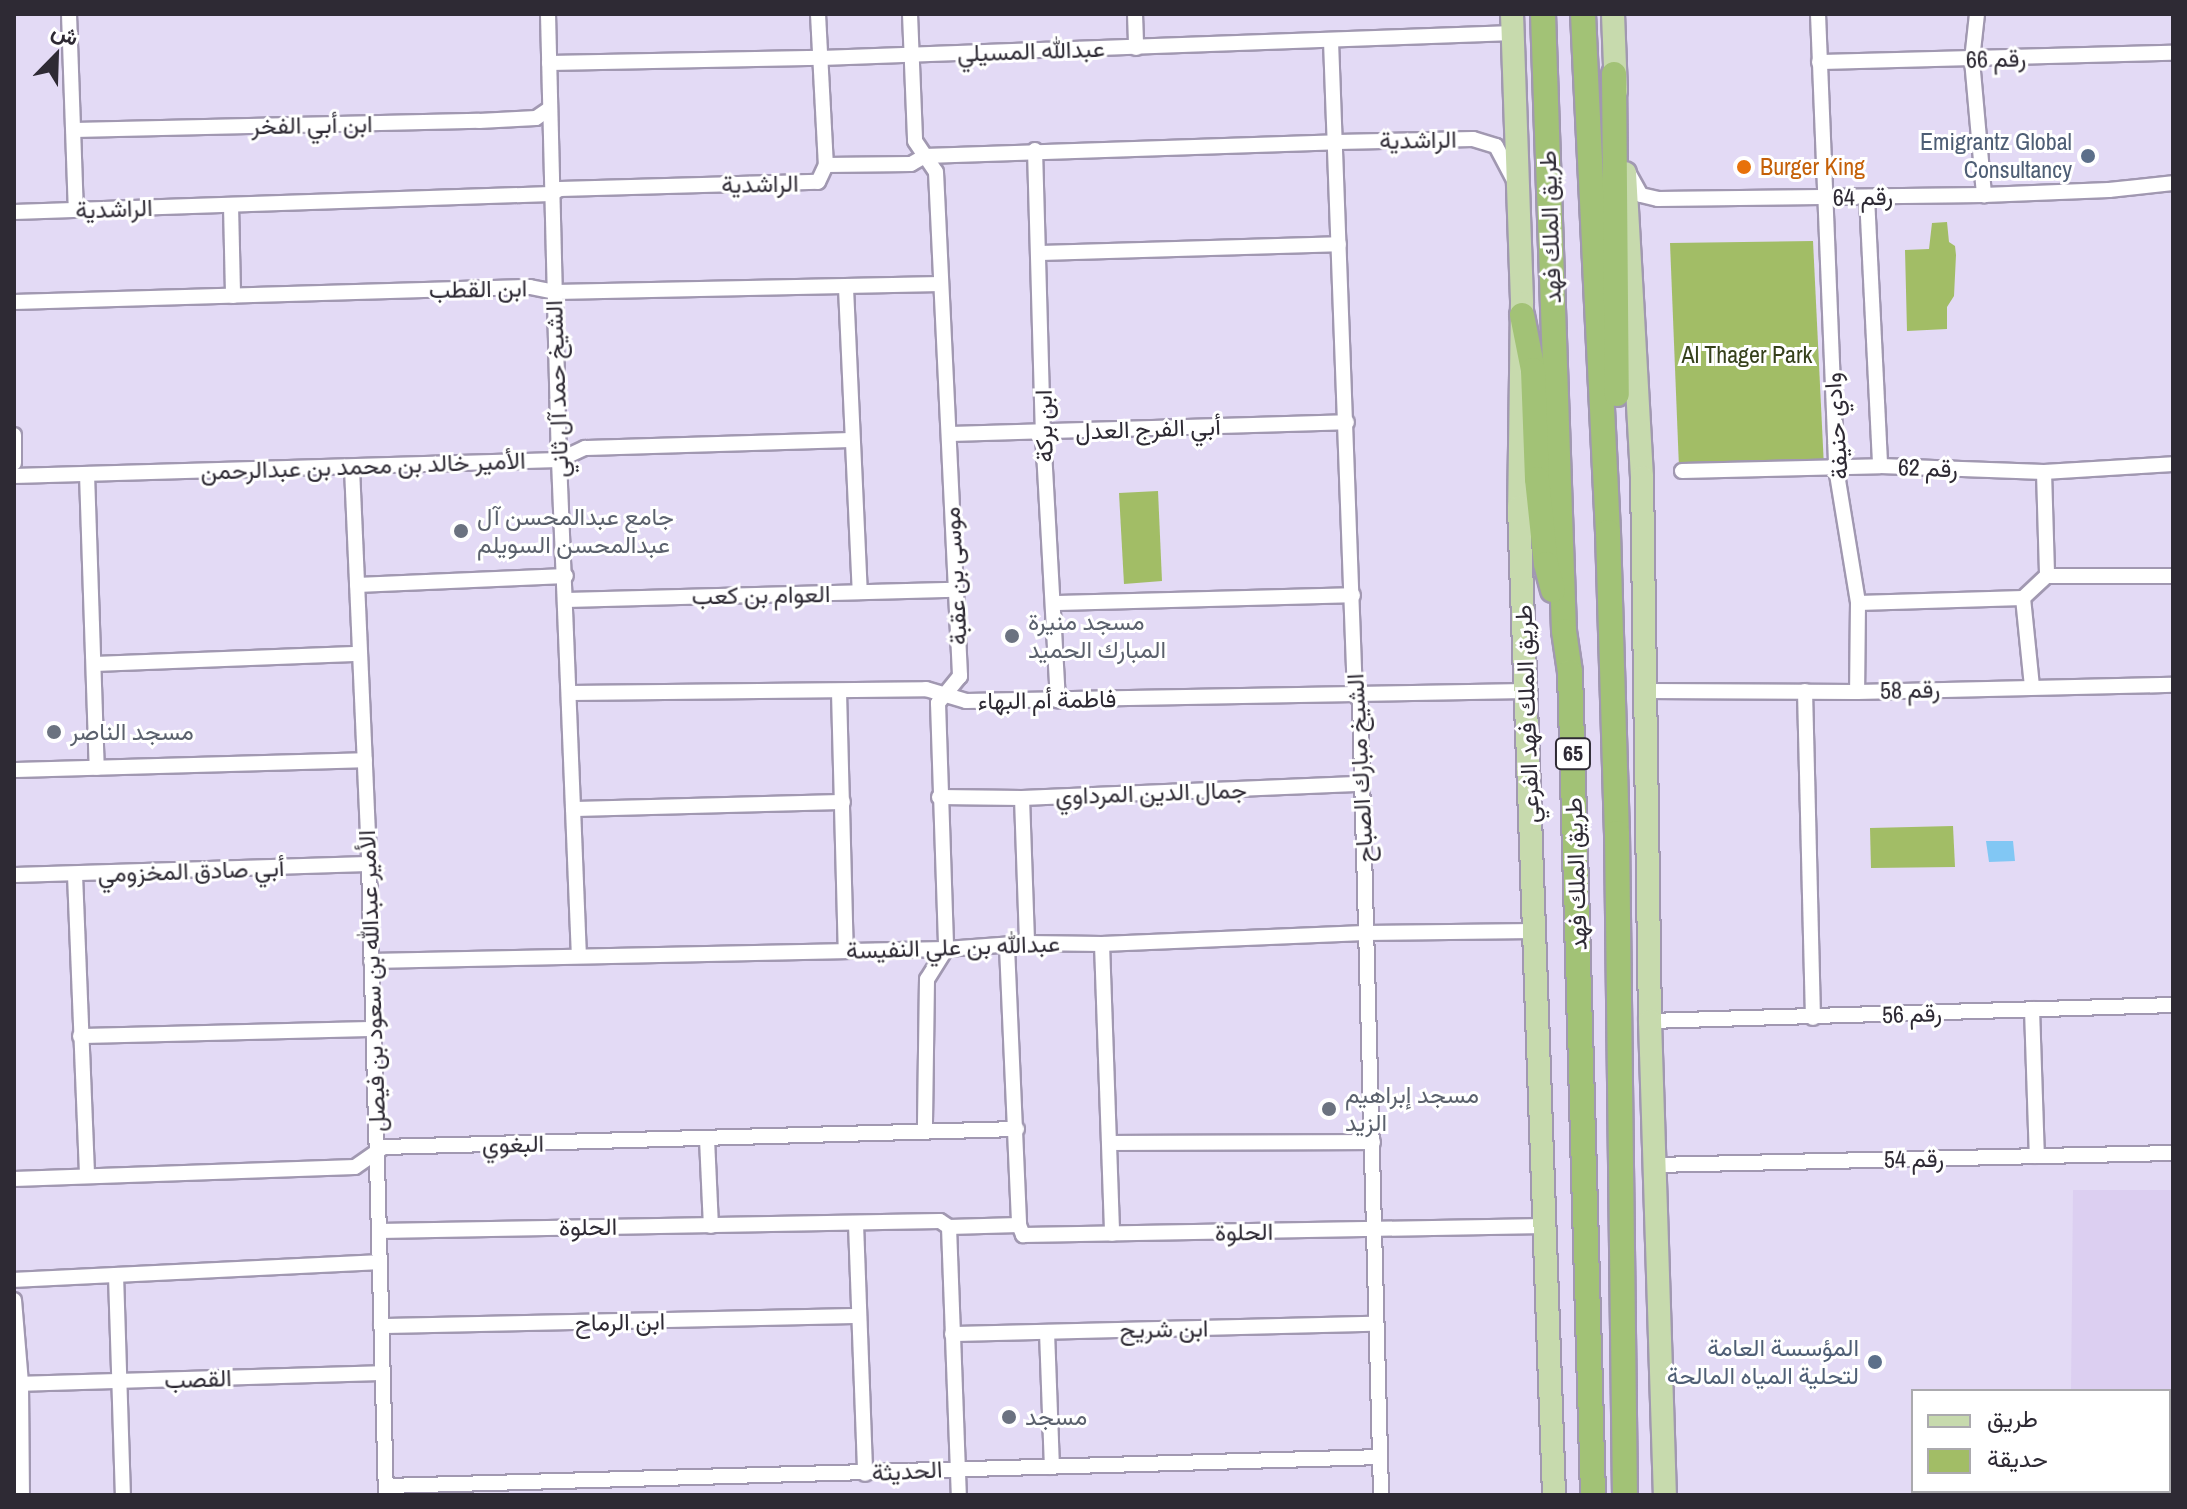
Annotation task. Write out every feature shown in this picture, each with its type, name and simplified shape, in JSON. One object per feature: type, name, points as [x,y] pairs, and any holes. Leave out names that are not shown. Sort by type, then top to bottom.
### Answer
[{"type":"highway","name":"طريق الملك فهد","points":[[1543,14],[1564,631],[1570,672],[1593,1495]]},
{"type":"highway","name":"طريق الملك فهد","points":[[1583,14],[1608,532],[1617,833],[1625,1495]]},
{"type":"highway","points":[[1608,532],[1617,461],[1614,74]]},
{"type":"highway","points":[[1522,315],[1533,370],[1537,479],[1546,564],[1564,631]]},
{"type":"main road","points":[[1613,14],[1614,74],[1623,160],[1642,470],[1650,1021],[1665,1495]]},
{"type":"main road","name":"طريق الملك فهد الفرعي","points":[[1513,24],[1522,315],[1519,507],[1552,1413]]},
{"type":"main road","points":[[1653,1495],[1652,1415],[1661,1371]]},
{"type":"main road","points":[[1552,1413],[1554,1495]]},
{"type":"main road","points":[[1552,1413],[1566,1495]]},
{"type":"main road","points":[[1664,1467],[1679,1495]]},
{"type":"street","points":[[69,14],[76,210]]},
{"type":"street","name":"الشيخ حمد آل ثاني","points":[[548,14],[559,460],[579,956]]},
{"type":"street","points":[[818,14],[826,165]]},
{"type":"street","name":"موسى بن عقبة","points":[[910,14],[915,141],[936,172],[960,676],[938,703],[946,949]]},
{"type":"street","points":[[1135,14],[1136,48]]},
{"type":"street","name":"وادي حنيفة","points":[[1818,14],[1836,468],[1858,603],[1857,692]]},
{"type":"street","points":[[1977,14],[1972,60],[1984,195]]},
{"type":"street","name":"عبدالله المسيلي","points":[[549,63],[821,58],[1331,41],[1513,24]]},
{"type":"street","name":"الشيخ مبارك الصباح","points":[[1331,41],[1355,694],[1360,701],[1381,1495]]},
{"type":"street","name":"رقم 66","points":[[1819,62],[2173,53]]},
{"type":"street","name":"ابن أبي الفخر","points":[[74,130],[479,121],[536,118],[548,110]]},
{"type":"street","name":"الراشدية","points":[[14,212],[551,194],[560,189],[818,182],[826,165],[911,164],[925,156],[1035,150],[1473,139],[1496,146],[1517,186]]},
{"type":"street","name":"ابن بركة","points":[[1035,150],[1043,433],[1055,603],[1058,701]]},
{"type":"street","name":"رقم 64","points":[[1623,160],[1641,195],[1658,199],[1984,195],[2109,190],[2173,183]]},
{"type":"street","points":[[1867,197],[1880,466]]},
{"type":"street","points":[[231,205],[233,296]]},
{"type":"street","points":[[1039,253],[1339,244]]},
{"type":"street","name":"ابن القطب","points":[[14,302],[530,287],[555,292],[941,284]]},
{"type":"street","points":[[846,288],[860,592]]},
{"type":"street","name":"أبي الفرج العدل","points":[[949,434],[1347,422]]},
{"type":"street","points":[[14,435],[14,463]]},
{"type":"street","name":"الأمير خالد بن محمد بن عبدالرحمن","points":[[14,476],[559,460],[585,448],[852,440]]},
{"type":"street","name":"رقم 62","points":[[1682,471],[1880,466],[2044,472],[2173,464]]},
{"type":"street","name":"الأمير عبدالله بن سعود بن فيصل","points":[[352,468],[369,864],[387,1491]]},
{"type":"street","points":[[2044,472],[2047,576]]},
{"type":"street","points":[[87,474],[97,768]]},
{"type":"street","points":[[357,585],[566,576]]},
{"type":"street","points":[[1858,603],[2023,598],[2047,576],[2173,576]]},
{"type":"street","name":"العوام بن كعب","points":[[566,600],[955,590]]},
{"type":"street","points":[[1055,603],[1353,595]]},
{"type":"street","points":[[2023,598],[2032,687]]},
{"type":"street","points":[[95,664],[360,654]]},
{"type":"street","name":"رقم 58","points":[[1647,691],[1857,692],[2173,685]]},
{"type":"street","name":"فاطمة أم البهاء","points":[[570,693],[926,689],[966,701],[1058,701],[1526,691]]},
{"type":"street","points":[[1805,691],[1813,1018]]},
{"type":"street","points":[[839,692],[846,951]]},
{"type":"street","points":[[14,770],[365,760]]},
{"type":"street","name":"جمال الدين المرداوي","points":[[939,797],[1022,798],[1362,784]]},
{"type":"street","points":[[1022,798],[1027,943]]},
{"type":"street","points":[[573,809],[843,802]]},
{"type":"street","name":"أبي صادق المخزومي","points":[[14,875],[369,864]]},
{"type":"street","points":[[75,875],[87,1176]]},
{"type":"street","name":"عبدالله بن علي النفيسة","points":[[371,961],[946,949],[1007,947],[1027,943],[1102,944],[1365,933],[1535,931]]},
{"type":"street","points":[[1102,944],[1112,1234]]},
{"type":"street","points":[[1007,947],[1019,1225]]},
{"type":"street","points":[[925,1131],[927,979],[946,949]]},
{"type":"street","name":"رقم 56","points":[[1650,1021],[2173,1005]]},
{"type":"street","points":[[2032,1009],[2037,1156]]},
{"type":"street","points":[[80,1036],[373,1029]]},
{"type":"street","name":"البغوي","points":[[14,1179],[355,1167],[384,1147],[1017,1129]]},
{"type":"street","points":[[707,1139],[711,1226]]},
{"type":"street","points":[[1111,1143],[1373,1142]]},
{"type":"street","name":"رقم 54","points":[[1655,1165],[2173,1153]]},
{"type":"street","points":[[856,1224],[865,1474]]},
{"type":"street","points":[[945,1224],[959,1495]]},
{"type":"street","name":"الحلوة","points":[[379,1231],[945,1224],[1019,1225],[1023,1235],[1545,1226]]},
{"type":"street","points":[[14,1280],[380,1262]]},
{"type":"street","points":[[116,1275],[123,1495]]},
{"type":"street","points":[[14,1300],[22,1495]]},
{"type":"street","name":"ابن الرماح","points":[[381,1326],[859,1316]]},
{"type":"street","name":"ابن شريح","points":[[952,1334],[1376,1324]]},
{"type":"street","points":[[1047,1332],[1052,1467]]},
{"type":"street","name":"القصب","points":[[17,1384],[382,1373]]},
{"type":"street","name":"الحديثة","points":[[387,1491],[957,1469],[1379,1457]]},
{"type":"shaded area","points":[[2073,1190],[2173,1190],[2173,1495],[2070,1495],[2171,1493],[2171,1389],[2071,1389]]},
{"type":"green space","points":[[1947,222],[1949,242],[1955,246],[1956,255],[1954,296],[1947,307],[1947,329],[1907,331],[1905,250],[1929,249],[1932,223]]},
{"type":"green space","name":"Al Thager Park","points":[[1813,241],[1824,467],[1679,468],[1670,243]]},
{"type":"green space","points":[[1158,491],[1162,581],[1124,584],[1119,493]]},
{"type":"green space","points":[[1953,826],[1955,867],[1871,868],[1870,828]]},
{"type":"water","points":[[1986,841],[2013,841],[2015,861],[1989,862]]},
{"type":"place","name":"Emigrantz Global Consultancy","points":[[2088,156]]},
{"type":"place","name":"Burger King","points":[[1744,167]]},
{"type":"place","name":"جامع عبدالمحسن آل عبدالمحسن السويلم","points":[[461,531]]},
{"type":"place","name":"مسجد منيرة المبارك الحميد","points":[[1012,636]]},
{"type":"place","name":"مسجد الناصر","points":[[54,732]]},
{"type":"place","name":"مسجد إبراهيم الزيد","points":[[1329,1109]]},
{"type":"place","name":"المؤسسة العامة لتحلية المياه المالحة","points":[[1875,1362]]},
{"type":"place","name":"مسجد","points":[[1009,1417]]}]
